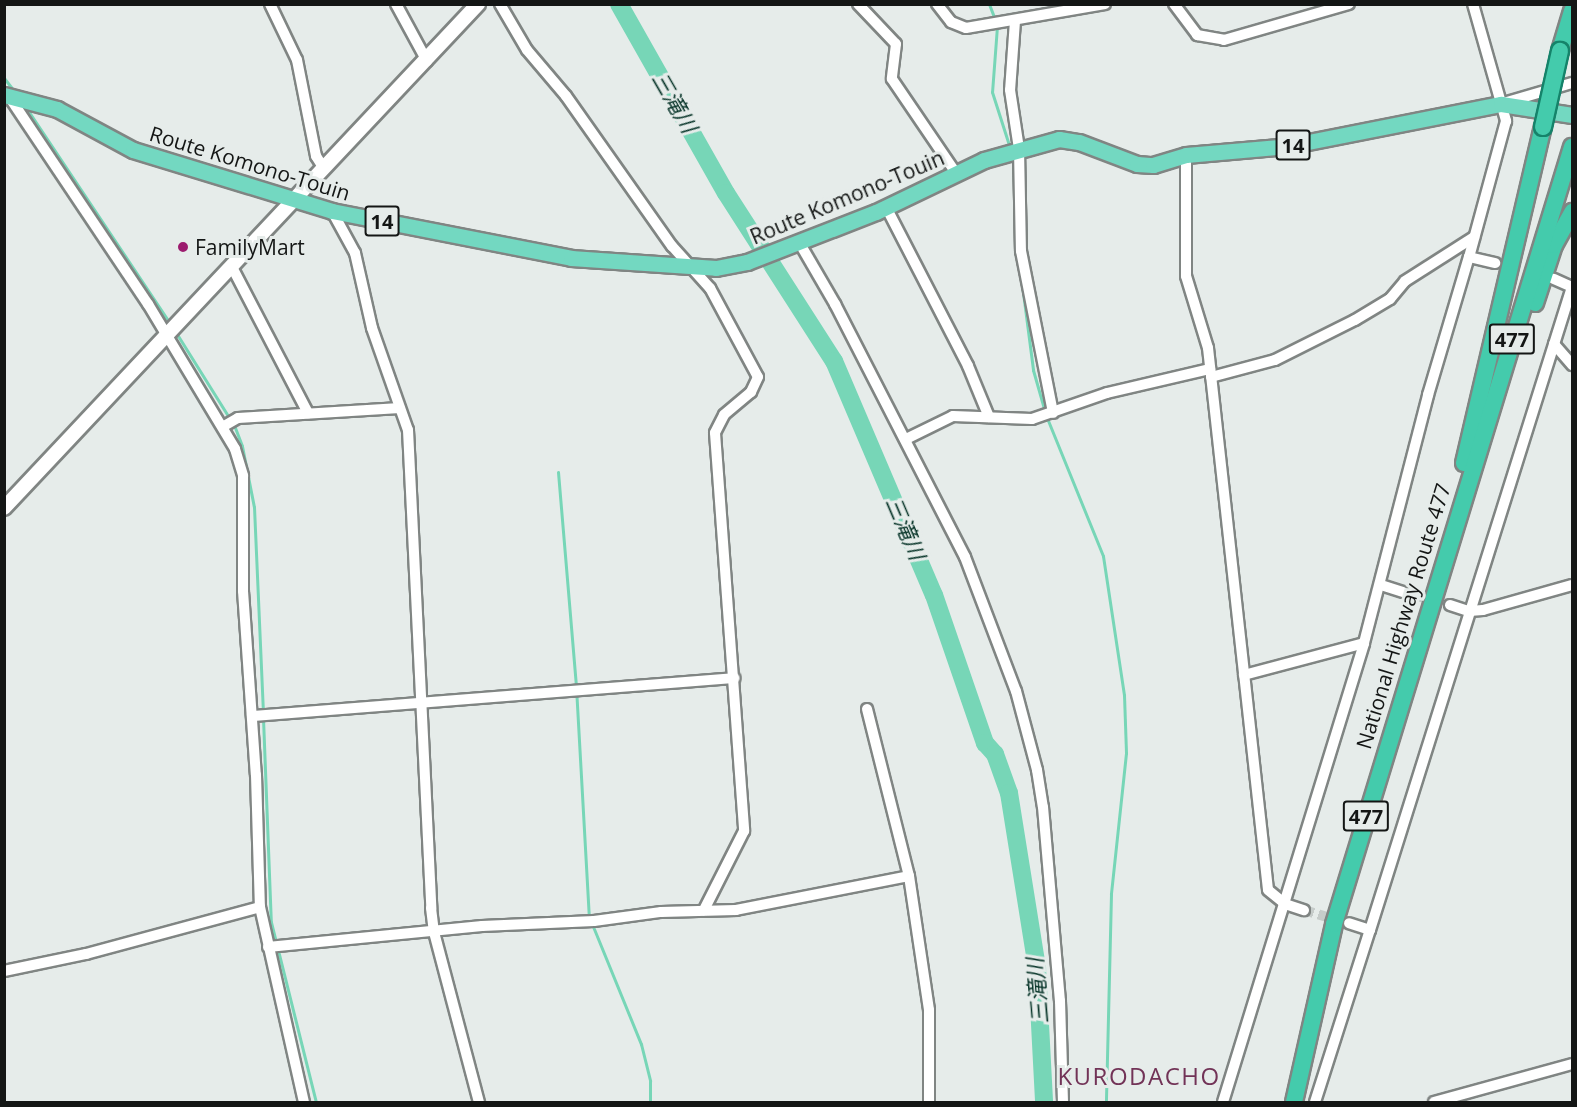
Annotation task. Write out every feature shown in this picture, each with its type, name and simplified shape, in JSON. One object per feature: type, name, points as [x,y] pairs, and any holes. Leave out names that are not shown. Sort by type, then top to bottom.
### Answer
[{"type":"highway","points":[[1451,532],[1470,429],[1560,51],[1572,11]]},
{"type":"highway","name":"National Highway Route 477","points":[[1294,1102],[1334,924],[1451,532],[1572,147]]},
{"type":"highway","points":[[1451,532],[1516,359],[1554,245],[1572,212]]},
{"type":"main road","points":[[4,508],[427,61],[478,4]]},
{"type":"main road","name":"Route Komono-Touin","points":[[11,98],[57,108],[133,150],[332,211],[571,258],[716,268],[747,262],[796,243],[886,207],[956,173],[1014,150],[1059,139],[1079,142],[1137,164],[1153,165],[1186,155],[1288,146],[1501,104],[1572,115]]},
{"type":"street","points":[[270,4],[297,60],[316,156],[324,169]]},
{"type":"street","points":[[396,4],[427,61]]},
{"type":"street","points":[[500,4],[527,50],[566,96],[688,265],[710,288],[758,377],[751,392],[724,415],[715,433],[735,678],[744,831],[704,910]]},
{"type":"street","points":[[858,4],[896,44],[892,79],[956,173]]},
{"type":"street","points":[[937,4],[951,22],[966,28],[1105,4]]},
{"type":"street","points":[[1173,4],[1197,35],[1224,40],[1349,4]]},
{"type":"street","points":[[1223,1102],[1381,585],[1428,395],[1506,121],[1473,4]]},
{"type":"street","points":[[1015,21],[1010,90],[1023,269],[1052,413]]},
{"type":"street","points":[[1501,104],[1572,83]]},
{"type":"street","points":[[11,98],[172,332],[225,425],[243,476],[243,591],[254,715],[260,907],[304,1102]]},
{"type":"street","points":[[1186,155],[1186,276],[1208,348],[1268,890],[1285,904],[1304,910]]},
{"type":"street","points":[[886,207],[968,366],[989,417]]},
{"type":"street","points":[[332,211],[356,253],[372,328],[400,408],[409,450],[434,932],[479,1102]]},
{"type":"street","points":[[906,439],[953,416],[1040,417],[1107,393],[1275,360],[1355,320],[1390,299],[1405,281],[1474,237]]},
{"type":"street","points":[[796,243],[906,439],[980,591],[1016,691],[1037,770],[1060,1001],[1063,1102]]},
{"type":"street","points":[[1469,256],[1495,263]]},
{"type":"street","points":[[232,267],[308,412]]},
{"type":"street","points":[[1315,1102],[1572,287],[1554,279]]},
{"type":"street","points":[[1554,344],[1572,364]]},
{"type":"street","points":[[225,425],[238,418],[400,408]]},
{"type":"street","points":[[1381,585],[1403,592]]},
{"type":"street","points":[[1450,605],[1469,611],[1572,585]]},
{"type":"street","points":[[1244,675],[1364,643]]},
{"type":"street","points":[[254,715],[583,692],[735,678]]},
{"type":"street","points":[[867,709],[909,876],[930,1010],[929,1102]]},
{"type":"street","points":[[269,946],[482,926],[590,921],[747,908],[909,876]]},
{"type":"street","points":[[4,971],[86,954],[260,907]]},
{"type":"street","points":[[1349,923],[1370,930]]},
{"type":"street","points":[[1434,1102],[1572,1064]]},
{"type":"waterway","name":"三滝川","points":[[619,4],[726,193],[834,361],[934,595],[985,743],[995,754],[1009,793],[1037,967],[1044,1102]]},
{"type":"waterway","points":[[989,4],[995,20]]},
{"type":"waterway","points":[[997,26],[992,92],[1010,148]]},
{"type":"waterway","points":[[4,78],[14,91]]},
{"type":"waterway","points":[[25,106],[171,325]]},
{"type":"waterway","points":[[1013,157],[1016,238]]},
{"type":"waterway","points":[[1021,277],[1033,370],[1045,412]]},
{"type":"waterway","points":[[175,331],[230,419]]},
{"type":"waterway","points":[[1047,418],[1103,556],[1124,695],[1126,753],[1111,894],[1106,1102]]},
{"type":"waterway","points":[[234,425],[242,446],[254,507],[263,712]]},
{"type":"waterway","points":[[558,472],[576,687],[589,918]]},
{"type":"waterway","points":[[263,718],[271,922],[316,1102]]},
{"type":"waterway","points":[[592,924],[641,1044],[650,1081],[650,1102]]},
{"type":"tunnel","points":[[1495,263],[1539,275]]},
{"type":"tunnel","points":[[1403,592],[1450,605]]},
{"type":"tunnel","points":[[1304,910],[1341,921]]},
{"type":"place","name":"FamilyMart","points":[[183,247]]},
{"type":"district","name":"KURODACHO","points":[[1139,1076]]}]
